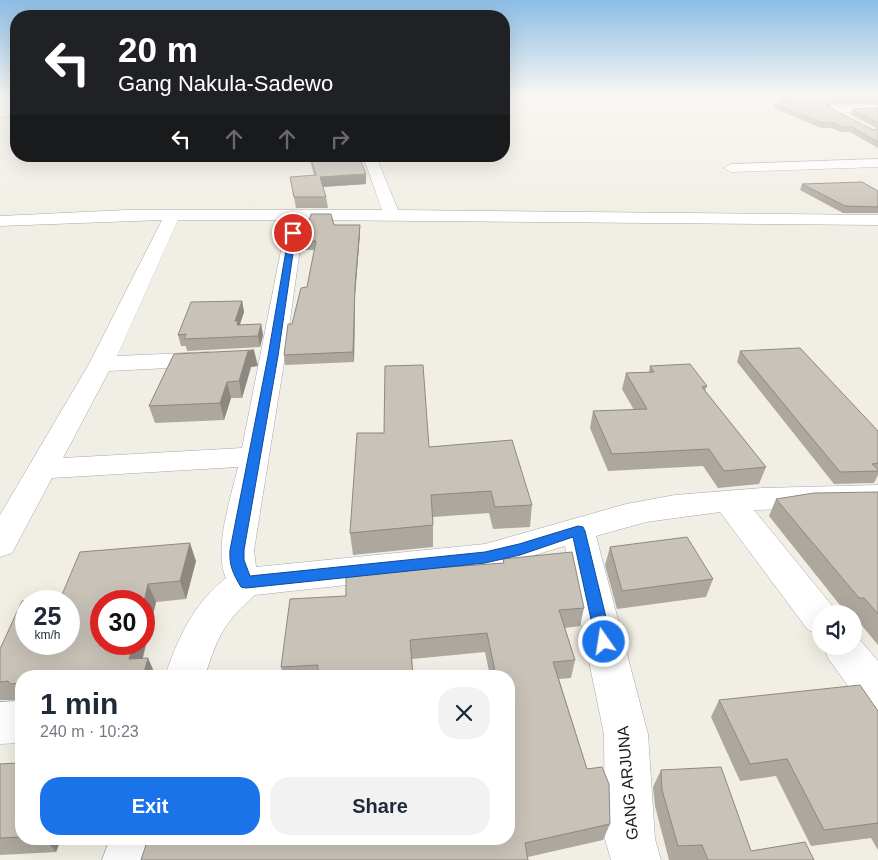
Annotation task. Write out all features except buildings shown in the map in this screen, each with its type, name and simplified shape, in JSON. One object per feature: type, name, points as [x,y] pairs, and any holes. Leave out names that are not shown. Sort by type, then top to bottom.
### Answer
[{"type":"street","points":[[371,162],[392,214]]},
{"type":"street","points":[[730,168],[878,164]]},
{"type":"street","points":[[0,221],[126,215],[296,216],[392,214],[878,220]]},
{"type":"street","points":[[0,544],[101,364],[172,216]]},
{"type":"street","points":[[246,582],[240,572],[237,560],[253,457],[263,356],[296,216]]},
{"type":"street","points":[[101,364],[225,358]]},
{"type":"street","points":[[43,469],[253,457]]},
{"type":"street","points":[[187,670],[197,640],[208,619],[223,600],[246,582],[485,557],[520,550],[644,511],[677,505],[729,501],[878,496]]},
{"type":"street","points":[[729,501],[812,607]]},
{"type":"street","name":"GANG ARJUNA","points":[[578,531],[626,734],[630,838],[636,860]]},
{"type":"street","points":[[849,655],[878,693]]},
{"type":"street","points":[[0,723],[15,722]]},
{"type":"street","points":[[127,860],[132,845]]},
{"type":"route","points":[[293,233],[273,356],[237,550],[240,572],[246,582],[459,561],[520,550],[578,531],[604,642]]}]
